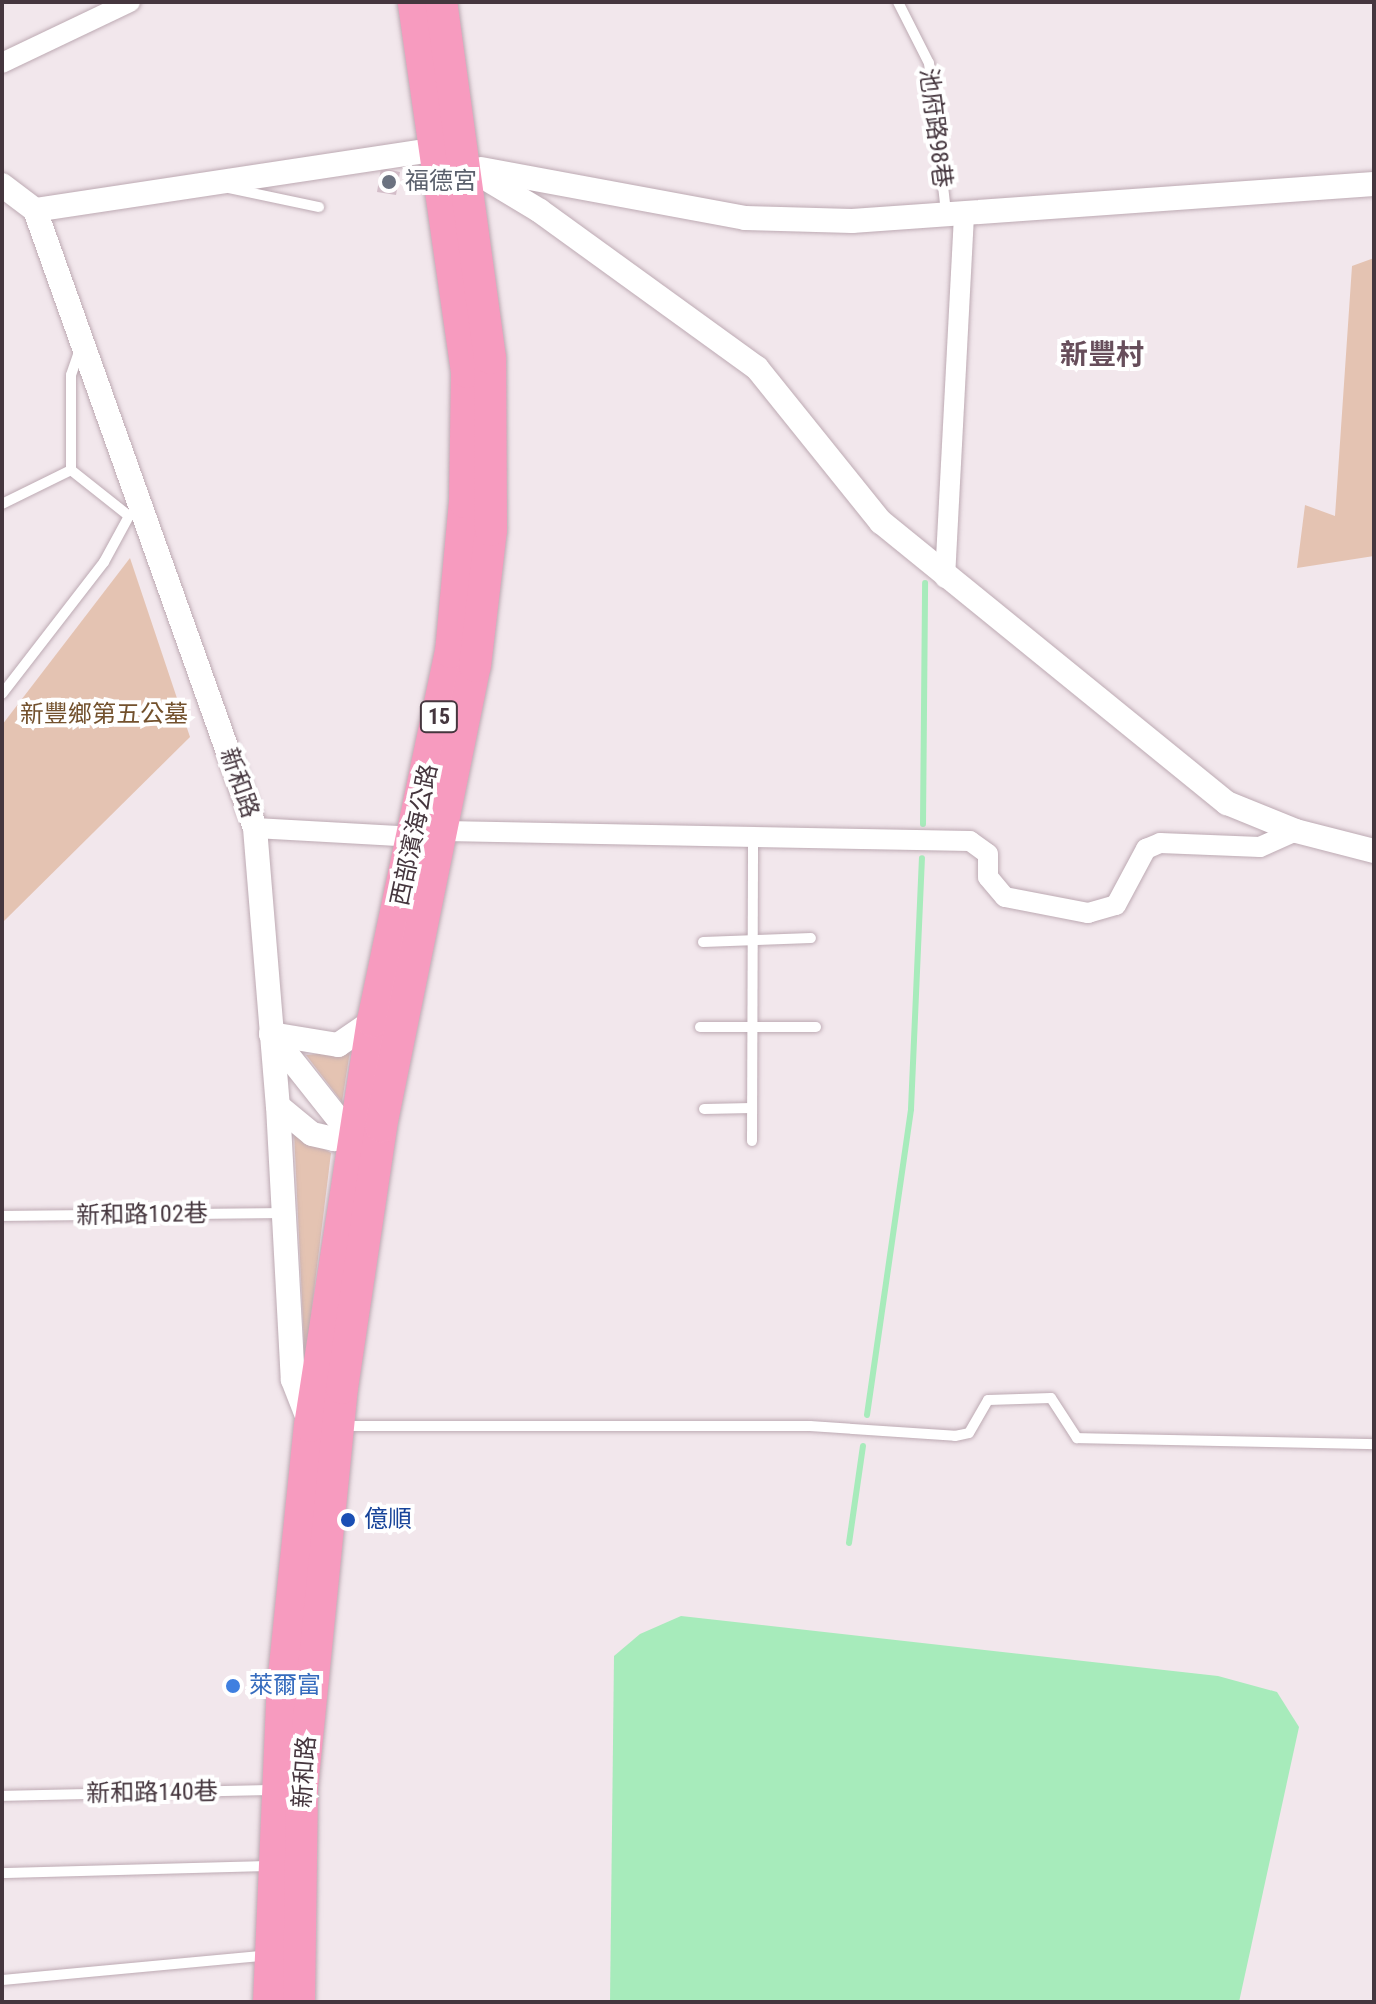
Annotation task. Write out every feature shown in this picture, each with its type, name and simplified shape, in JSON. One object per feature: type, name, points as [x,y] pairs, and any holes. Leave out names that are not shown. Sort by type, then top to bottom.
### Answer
[{"type":"main road","name":"西部濱海公路","points":[[324,1426],[368,1130],[430,834],[465,502],[467,372],[414,2]]},
{"type":"main road","name":"西部濱海公路","points":[[324,1426],[373,1176],[368,1130],[373,1021],[430,834],[475,666],[491,530],[490,358],[467,167],[441,2]]},
{"type":"main road","name":"新和路","points":[[269,2002],[274,1866],[290,1789],[324,1426]]},
{"type":"main road","name":"新和路","points":[[290,1789],[299,2002]]},
{"type":"street","points":[[2,63],[130,2]]},
{"type":"street","points":[[2,185],[35,210],[437,149],[540,211],[757,368],[881,522],[945,578],[1227,803],[1296,831],[1374,851]]},
{"type":"street","points":[[467,167],[745,218],[852,221],[1374,184]]},
{"type":"street","name":"新和路","points":[[35,210],[83,340],[136,508],[255,828],[278,1106],[281,1213],[293,1380],[324,1426]]},
{"type":"street","points":[[945,578],[955,213]]},
{"type":"street","points":[[255,828],[430,834],[977,842],[988,854],[988,877],[1005,897],[1088,913],[1116,905],[1146,849],[1160,843],[1260,847],[1296,831]]},
{"type":"street","points":[[271,1034],[338,1045],[373,1021]]},
{"type":"street","points":[[271,1034],[368,1130]]},
{"type":"street","points":[[278,1106],[312,1134],[334,1139],[368,1130]]},
{"type":"lane","name":"池府路98巷","points":[[898,2],[929,63],[955,213]]},
{"type":"lane","points":[[206,184],[319,207]]},
{"type":"lane","points":[[71,470],[71,375],[83,340]]},
{"type":"lane","points":[[2,504],[71,470]]},
{"type":"lane","points":[[2,694],[104,562],[136,508],[71,470]]},
{"type":"lane","points":[[752,1141],[753,838]]},
{"type":"lane","points":[[703,942],[753,943],[811,938]]},
{"type":"lane","points":[[700,1027],[816,1027]]},
{"type":"lane","points":[[704,1109],[752,1108]]},
{"type":"lane","name":"新和路102巷","points":[[2,1216],[281,1213]]},
{"type":"lane","points":[[324,1426],[810,1426],[955,1436],[969,1433],[988,1400],[1051,1398],[1077,1438],[1374,1444]]},
{"type":"lane","name":"新和路140巷","points":[[2,1796],[290,1789]]},
{"type":"lane","points":[[2,1873],[274,1866]]},
{"type":"lane","points":[[2,1980],[271,1954]]},
{"type":"green space","points":[[1374,258],[1374,556],[1297,568],[1305,505],[1335,516],[1352,266]]},
{"type":"green space","name":"新豐鄉第五公墓","points":[[130,558],[190,737],[2,923],[2,725]]},
{"type":"green space","points":[[350,1051],[342,1102],[306,1055]]},
{"type":"green space","points":[[294,1132],[331,1153],[305,1364]]},
{"type":"shaded area","points":[[681,1616],[1218,1676],[1277,1692],[1299,1727],[1239,2002],[610,2002],[614,1656],[640,1634]]},
{"type":"building","name":"福德宮","points":[[381,168],[400,172],[396,195],[377,192]]},
{"type":"waterway","points":[[923,824],[925,583]]},
{"type":"waterway","points":[[867,1415],[911,1109],[922,858]]},
{"type":"waterway","points":[[849,1543],[863,1446]]},
{"type":"place","name":"福德宮","points":[[389,182]]},
{"type":"place","name":"億順","points":[[348,1520]]},
{"type":"place","name":"萊爾富","points":[[233,1686]]},
{"type":"district","name":"新豐村","points":[[1102,355]]}]
